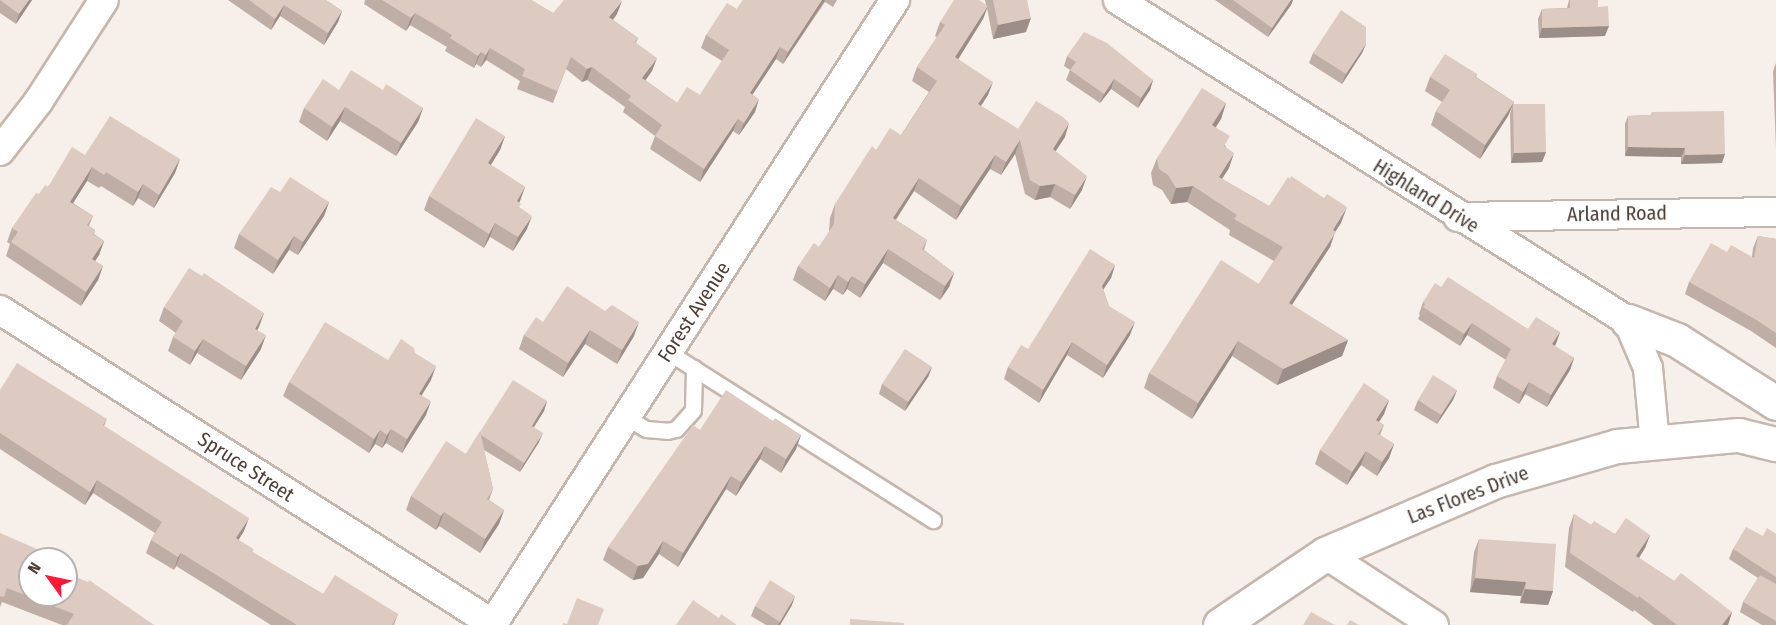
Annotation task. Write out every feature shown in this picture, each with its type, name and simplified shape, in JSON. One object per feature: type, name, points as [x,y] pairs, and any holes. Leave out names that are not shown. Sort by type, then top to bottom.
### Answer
[{"type":"street","points":[[0,151],[38,102],[104,0]]},
{"type":"street","name":"Forest Avenue","points":[[493,625],[895,0]]},
{"type":"street","name":"Highland Drive","points":[[1118,0],[1458,217],[1628,321]]},
{"type":"street","name":"Arland Road","points":[[1458,217],[1776,212]]},
{"type":"street","name":"Spruce Street","points":[[0,310],[493,625]]},
{"type":"street","points":[[1628,321],[1677,340],[1776,403]]},
{"type":"street","points":[[1628,321],[1648,368],[1655,443]]},
{"type":"street","name":"Las Flores Drive","points":[[1220,625],[1325,554],[1495,481],[1617,446],[1739,435],[1776,444]]},
{"type":"street","points":[[1325,554],[1434,625]]},
{"type":"lane","points":[[668,352],[933,520]]},
{"type":"lane","points":[[626,417],[646,429],[667,431],[675,429],[693,410],[694,368]]},
{"type":"building","points":[[0,0],[29,0],[19,14]]},
{"type":"building","points":[[249,0],[326,0],[342,11],[328,33],[284,5],[275,19]]},
{"type":"building","points":[[382,0],[531,0],[553,13],[564,0],[620,0],[622,1],[609,17],[638,38],[635,42],[657,58],[642,78],[677,103],[687,87],[700,95],[729,50],[706,35],[727,3],[737,9],[743,0],[822,0],[788,52],[780,47],[750,93],[759,99],[744,123],[738,119],[704,169],[655,136],[662,125],[628,100],[631,96],[592,67],[587,69],[571,57],[557,91],[522,76],[525,69],[490,48],[486,55],[481,52],[478,56],[450,38],[452,35],[415,13],[411,18]]},
{"type":"building","points":[[954,0],[979,0],[988,6],[955,57],[993,82],[978,104],[1018,129],[1036,101],[1063,117],[1069,123],[1053,149],[1087,176],[1075,195],[1055,184],[1040,186],[1030,180],[1020,140],[1006,162],[995,155],[961,206],[919,178],[893,218],[927,240],[922,249],[954,273],[945,286],[888,249],[865,284],[852,276],[848,282],[838,275],[830,288],[798,266],[814,243],[819,247],[834,224],[835,204],[872,146],[876,150],[890,128],[901,135],[937,81],[917,67],[945,25],[940,22]]},
{"type":"building","points":[[993,0],[1027,0],[1031,18],[998,25]]},
{"type":"building","points":[[1233,0],[1291,0],[1272,28]]},
{"type":"building","points":[[1570,0],[1598,0],[1598,7],[1608,6],[1609,26],[1542,28],[1542,9],[1570,8]]},
{"type":"building","points":[[1341,10],[1366,27],[1366,44],[1346,74],[1313,53]]},
{"type":"building","points":[[1084,32],[1107,43],[1153,80],[1141,98],[1114,79],[1104,94],[1070,70],[1076,62],[1067,56]]},
{"type":"building","points":[[1445,54],[1477,74],[1475,77],[1514,102],[1485,145],[1436,111],[1450,90],[1430,77]]},
{"type":"building","points":[[351,70],[383,90],[386,84],[423,108],[401,143],[345,107],[332,127],[304,108],[323,79],[339,90]]},
{"type":"building","points":[[1202,88],[1226,103],[1212,125],[1230,136],[1224,146],[1234,153],[1219,177],[1269,206],[1288,177],[1290,179],[1291,176],[1324,198],[1327,194],[1347,207],[1333,230],[1336,232],[1289,303],[1348,340],[1283,369],[1238,341],[1198,403],[1149,373],[1221,260],[1259,284],[1283,247],[1234,219],[1237,215],[1193,186],[1176,188],[1168,175],[1159,169],[1157,158]]},
{"type":"building","points":[[1513,104],[1545,104],[1546,152],[1514,153]]},
{"type":"building","points":[[1724,111],[1725,154],[1685,155],[1685,148],[1628,147],[1628,116],[1652,115],[1652,112]]},
{"type":"building","points":[[110,116],[180,159],[159,195],[143,184],[138,192],[106,172],[104,175],[92,167],[70,202],[93,216],[87,225],[95,230],[93,234],[104,241],[92,259],[103,266],[86,292],[11,242],[18,232],[12,228],[36,193],[39,194],[45,185],[48,187],[72,147],[85,155]]},
{"type":"building","points":[[476,118],[505,136],[488,163],[525,187],[517,201],[521,204],[519,207],[532,216],[518,237],[495,223],[489,234],[429,196]]},
{"type":"building","points":[[290,177],[329,202],[303,242],[294,236],[278,260],[239,234],[271,187],[280,192]]},
{"type":"building","points":[[1758,236],[1776,239],[1776,333],[1689,282],[1711,243],[1727,252],[1731,245],[1754,258]]},
{"type":"building","points":[[1090,249],[1115,265],[1102,286],[1109,306],[1135,322],[1107,365],[1072,342],[1043,390],[1008,367],[1021,345],[1028,349]]},
{"type":"building","points":[[189,268],[202,276],[204,273],[264,313],[255,329],[266,335],[246,366],[203,339],[195,351],[173,337],[183,321],[164,307]]},
{"type":"building","points":[[1448,277],[1528,329],[1536,317],[1560,332],[1552,344],[1574,358],[1551,395],[1529,382],[1523,392],[1497,376],[1511,349],[1472,323],[1464,334],[1423,307],[1425,304],[1423,302],[1435,283],[1441,287]]},
{"type":"building","points":[[567,286],[605,311],[612,305],[639,322],[622,350],[590,330],[568,363],[524,335],[536,317],[543,322]]},
{"type":"building","points":[[325,322],[388,360],[401,339],[414,348],[415,353],[436,366],[419,394],[431,401],[407,439],[391,429],[387,435],[380,430],[374,439],[289,382]]},
{"type":"building","points":[[905,349],[932,367],[908,402],[882,384]]},
{"type":"building","points":[[17,363],[107,419],[103,425],[249,518],[236,538],[253,549],[251,551],[323,594],[335,575],[398,614],[392,625],[297,625],[181,553],[178,557],[151,540],[162,522],[97,480],[90,492],[0,433],[0,390]]},
{"type":"building","points":[[1433,375],[1457,390],[1441,415],[1418,400]]},
{"type":"building","points":[[513,380],[547,401],[532,426],[543,433],[524,463],[481,435],[480,432]]},
{"type":"building","points":[[1364,383],[1389,400],[1376,420],[1384,425],[1378,434],[1394,444],[1382,462],[1366,451],[1352,472],[1320,450]]},
{"type":"building","points":[[726,390],[773,421],[775,418],[801,435],[786,459],[765,446],[741,482],[731,476],[683,553],[663,541],[648,564],[638,566],[608,547],[693,425],[700,430]]},
{"type":"building","points":[[480,431],[493,489],[487,499],[504,510],[485,539],[444,512],[441,516],[411,496],[446,441],[466,454]]},
{"type":"building","points":[[1574,514],[1591,525],[1594,521],[1615,534],[1626,518],[1650,535],[1636,556],[1674,581],[1681,573],[1732,612],[1722,625],[1677,625],[1639,596],[1638,598],[1570,553]]},
{"type":"building","points":[[1746,527],[1763,536],[1767,528],[1776,534],[1776,577],[1733,549]]},
{"type":"building","points":[[0,533],[32,547],[18,547],[18,592],[7,588],[4,597],[0,596]]},
{"type":"building","points":[[1479,539],[1556,544],[1553,591],[1525,589],[1526,582],[1475,578]]},
{"type":"building","points":[[1760,575],[1776,584],[1776,621],[1743,602]]},
{"type":"building","points":[[78,578],[88,582],[89,580],[154,625],[67,625],[74,614],[56,607],[78,607]]},
{"type":"building","points":[[770,580],[795,596],[780,622],[755,606]]},
{"type":"building","points":[[577,598],[604,609],[598,625],[563,625],[563,623],[567,624]]},
{"type":"building","points":[[693,600],[719,618],[721,614],[737,625],[676,625]]},
{"type":"building","points":[[1311,612],[1335,625],[1303,625]]},
{"type":"building","points":[[850,619],[904,623],[904,625],[850,625]]},
{"type":"building","points":[[1350,620],[1359,625],[1347,625]]}]
